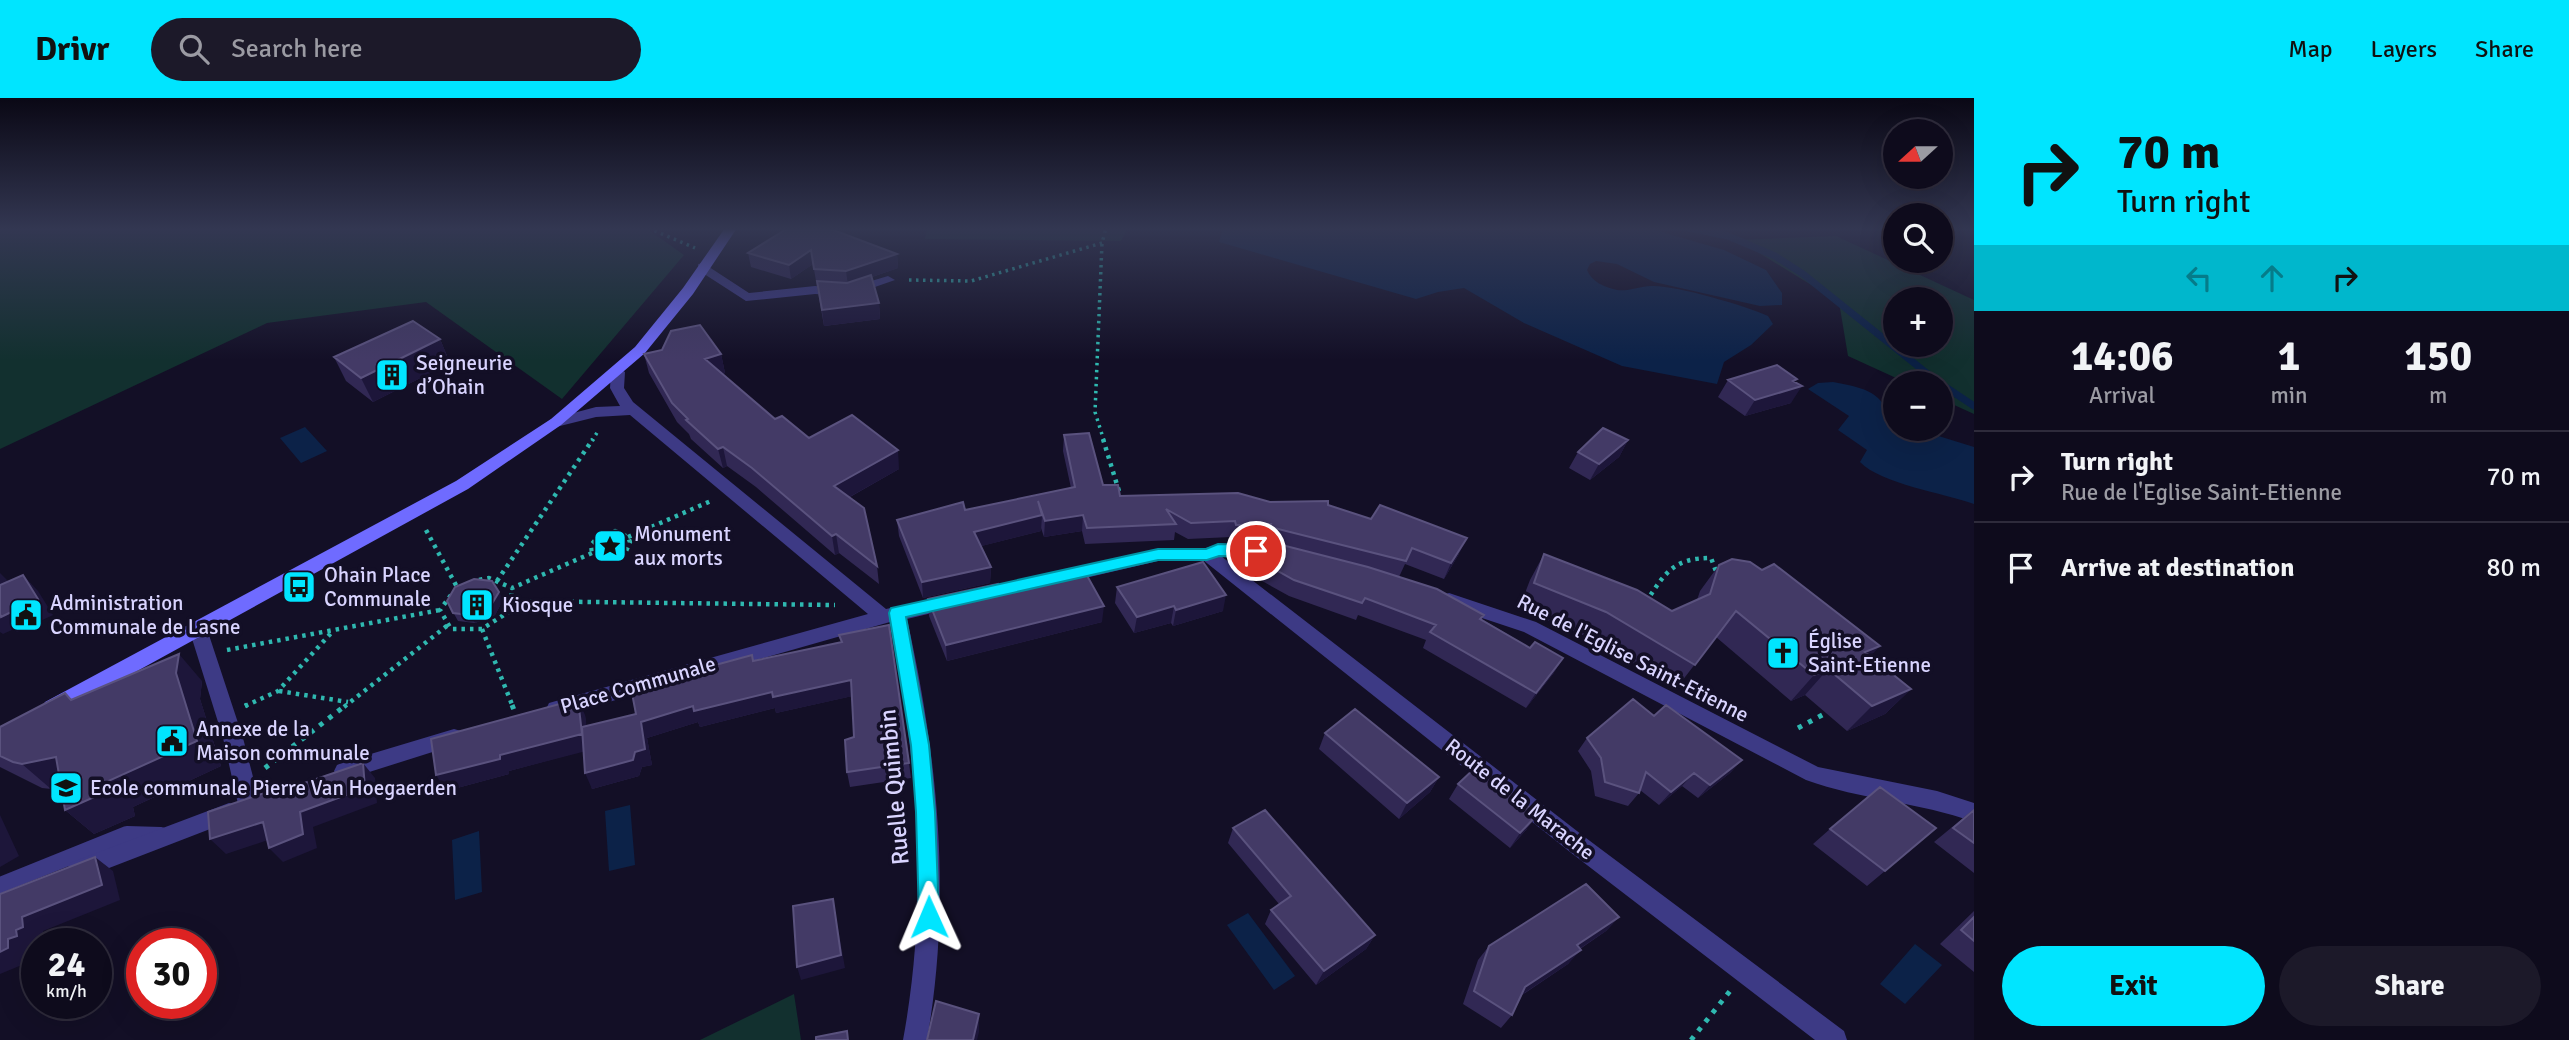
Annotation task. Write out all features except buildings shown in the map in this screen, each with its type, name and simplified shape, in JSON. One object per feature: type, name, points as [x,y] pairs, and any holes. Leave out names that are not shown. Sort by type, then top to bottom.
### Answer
[{"type":"main road","points":[[34,718],[462,485],[556,422],[618,372],[660,327],[699,272]]},
{"type":"street","points":[[710,272],[746,297],[815,290],[849,292],[888,280]]},
{"type":"street","points":[[618,372],[616,379],[620,397],[632,410],[883,612],[1158,555],[1207,554],[1218,550],[1239,549],[1299,558]]},
{"type":"street","points":[[556,422],[603,411],[632,410]]},
{"type":"street","name":"Route de la Marache","points":[[1207,554],[1578,845],[1835,1040]]},
{"type":"street","name":"Rue de l'Eglise Saint-Etienne","points":[[1429,594],[1530,628],[1781,750],[1840,783],[1927,799],[1974,813]]},
{"type":"street","name":"Place Communale","points":[[518,720],[883,612]]},
{"type":"street","name":"Ruelle Quimbin","points":[[883,612],[920,745],[929,897],[926,989],[915,1040]]},
{"type":"street","points":[[198,629],[226,715],[249,804]]},
{"type":"street","points":[[324,778],[474,732]]},
{"type":"street","points":[[0,901],[274,796]]},
{"type":"lane","points":[[0,886],[127,834],[170,835]]},
{"type":"path","points":[[888,280],[971,281],[1002,272]]},
{"type":"path","points":[[1101,272],[1094,412],[1123,505]]},
{"type":"path","points":[[497,581],[600,428],[603,411]]},
{"type":"path","points":[[628,537],[629,546],[614,558],[601,559],[592,553],[591,545],[603,534],[615,531],[628,537],[731,492]]},
{"type":"path","points":[[415,511],[457,587]]},
{"type":"path","points":[[208,654],[440,610],[457,587],[489,578],[512,588],[592,553]]},
{"type":"path","points":[[1642,615],[1645,603],[1672,565],[1699,557],[1711,558],[1717,574]]},
{"type":"path","points":[[440,610],[451,629],[482,629],[510,611],[512,588]]},
{"type":"path","points":[[511,601],[883,612]]},
{"type":"path","points":[[245,783],[448,625]]},
{"type":"path","points":[[482,629],[518,720]]},
{"type":"path","points":[[226,715],[278,691],[333,630]]},
{"type":"path","points":[[278,691],[348,702]]},
{"type":"path","points":[[1798,728],[1826,713]]},
{"type":"path","points":[[1690,1040],[1745,971]]},
{"type":"green space","points":[[0,272],[670,272],[562,399],[426,302],[267,323],[0,449]]},
{"type":"green space","points":[[1790,272],[1916,273],[1946,287],[1883,287],[1883,357],[1953,357],[1953,290],[1974,300],[1974,414],[1953,404],[1953,371],[1883,372],[1848,356],[1839,302]]},
{"type":"green space","points":[[794,994],[801,1040],[700,1040]]},
{"type":"water","points":[[1323,272],[1588,272],[1592,278],[1612,289],[1654,286],[1679,289],[1768,316],[1773,324],[1751,345],[1724,362],[1717,384],[1622,366],[1524,323],[1464,288],[1416,299]]},
{"type":"water","points":[[1633,272],[1767,272],[1782,293],[1782,305],[1760,306],[1654,282]]},
{"type":"water","points":[[1833,382],[1861,388],[1875,395],[1883,404],[1883,441],[1953,440],[1974,447],[1974,504],[1897,482],[1870,470],[1860,462],[1867,450],[1838,430],[1849,416],[1808,389],[1818,383]]},
{"type":"water","points":[[305,427],[327,451],[301,463],[280,438]]},
{"type":"water","points":[[630,805],[635,865],[609,871],[605,811]]},
{"type":"water","points":[[479,831],[482,892],[455,900],[452,840]]},
{"type":"water","points":[[1248,913],[1295,976],[1274,990],[1227,925]]},
{"type":"water","points":[[1915,944],[1942,965],[1905,1004],[1880,984]]},
{"type":"waterway","points":[[1800,272],[1924,371]]},
{"type":"waterway","points":[[1953,392],[1974,406]]},
{"type":"place","name":"Seigneurie d’Ohain","points":[[392,375]]},
{"type":"place","name":"Monument aux morts","points":[[610,546]]},
{"type":"place","name":"Ohain Place Communale","points":[[299,587]]},
{"type":"place","name":"Kiosque","points":[[477,605]]},
{"type":"place","name":"Administration Communale de Lasne","points":[[26,615]]},
{"type":"place","name":"Église Saint-Etienne","points":[[1783,653]]},
{"type":"place","name":"Annexe de la Maison communale","points":[[172,741]]},
{"type":"place","name":"Ecole communale Pierre Van Hoegaerden","points":[[66,788]]},
{"type":"route","points":[[929,917],[926,812],[920,745],[897,613],[1158,555],[1207,554],[1218,550],[1239,549],[1256,551]]}]
